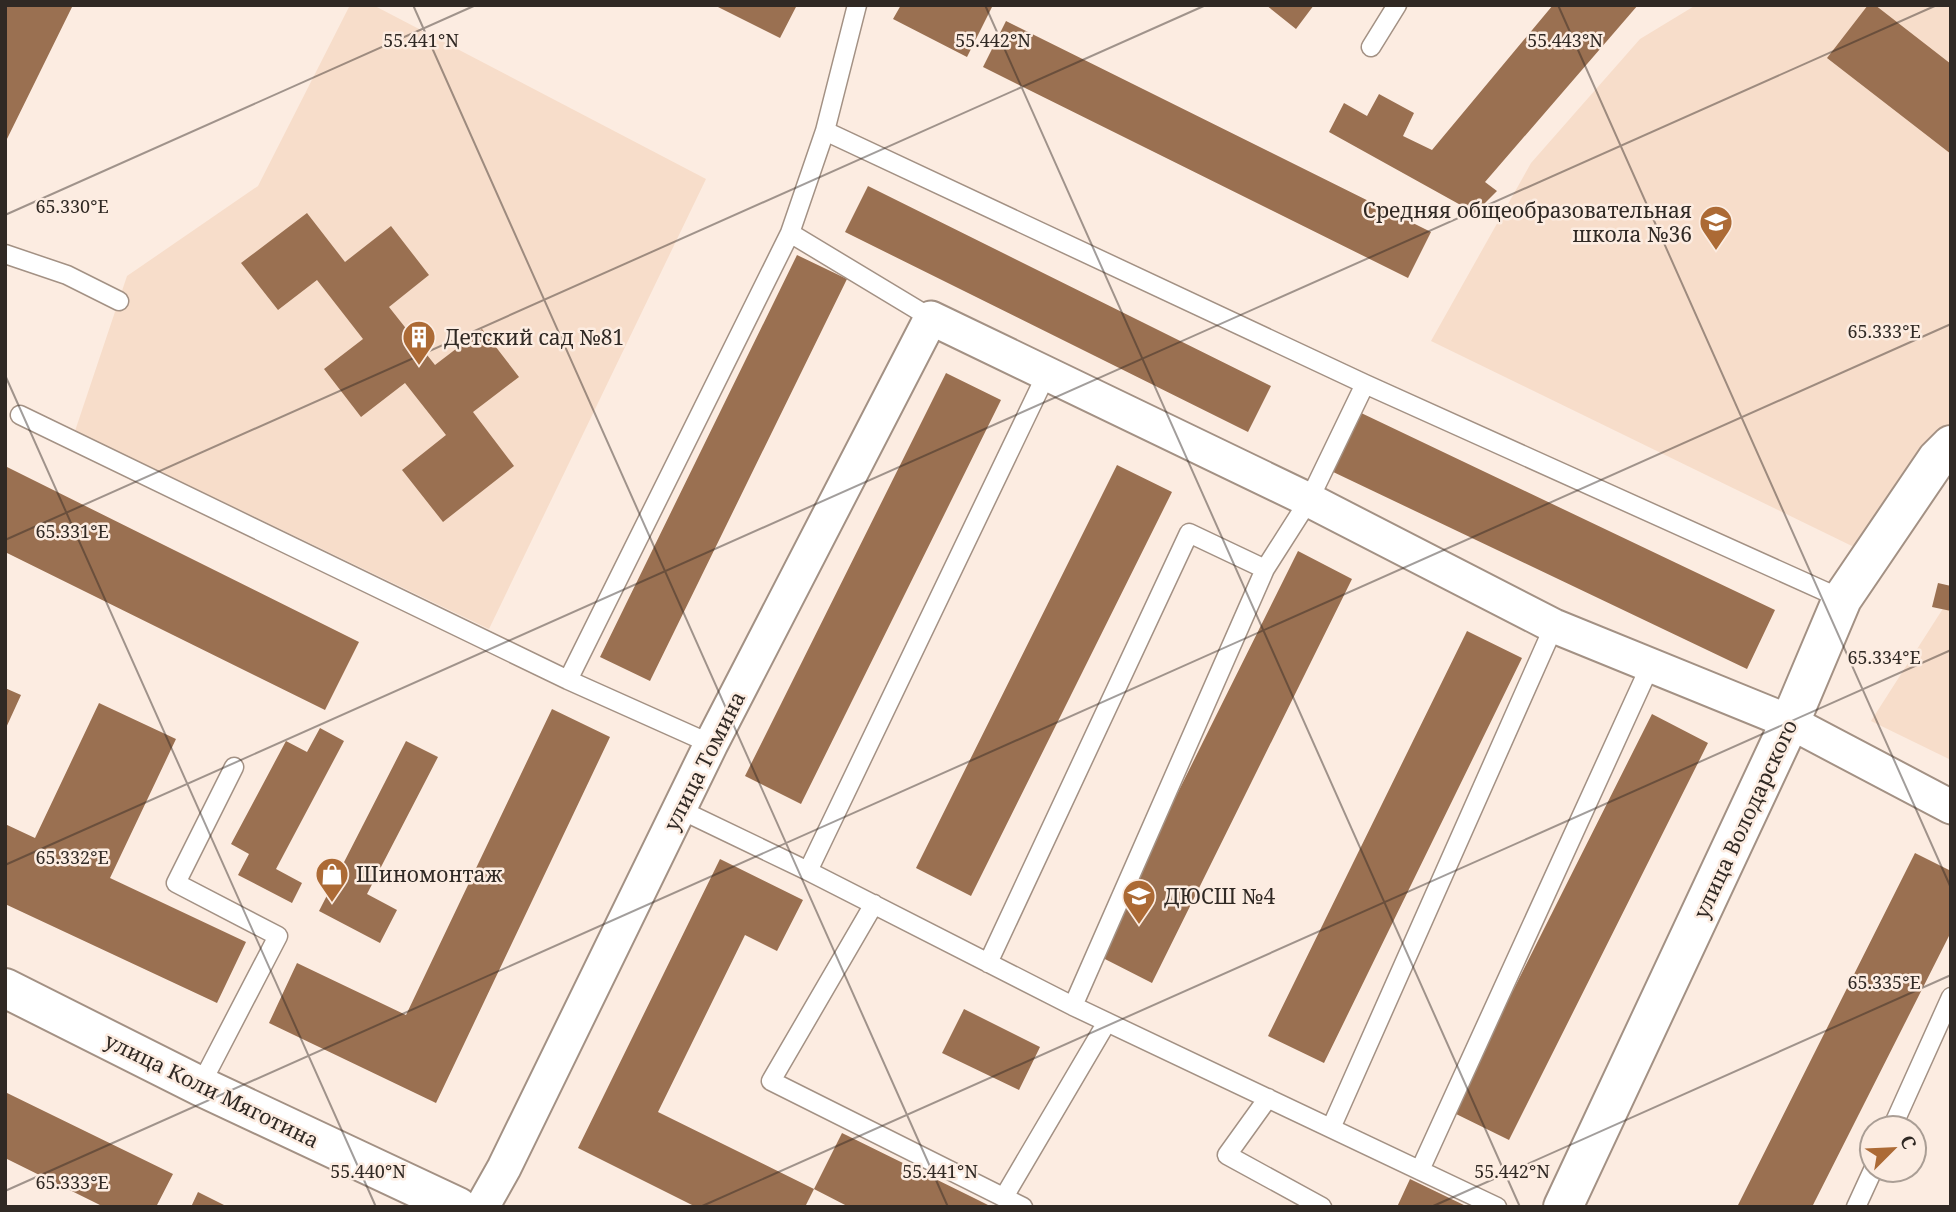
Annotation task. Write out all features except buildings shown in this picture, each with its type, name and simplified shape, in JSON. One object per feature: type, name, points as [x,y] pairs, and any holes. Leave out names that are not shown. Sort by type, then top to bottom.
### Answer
[{"type":"street","points":[[932,318],[1309,500],[1554,626],[1790,722],[1951,807]]},
{"type":"street","name":"улица Томина","points":[[482,1207],[510,1156],[711,744],[932,318]]},
{"type":"street","name":"улица Володарского","points":[[1563,1207],[1790,722],[1842,600],[1937,459],[1951,445]]},
{"type":"street","name":"улица Коли Мяготина","points":[[5,988],[200,1086],[458,1207]]},
{"type":"lane","points":[[568,680],[790,233],[825,131],[856,5]]},
{"type":"lane","points":[[1371,47],[1398,5]]},
{"type":"lane","points":[[825,131],[1365,384],[1842,600]]},
{"type":"lane","points":[[790,233],[932,318]]},
{"type":"lane","points":[[5,254],[67,275],[119,301]]},
{"type":"lane","points":[[808,871],[1046,373]]},
{"type":"lane","points":[[1073,1006],[1265,569],[1309,500],[1365,384]]},
{"type":"lane","points":[[20,415],[568,680],[711,744]]},
{"type":"lane","points":[[988,963],[1189,533],[1265,569]]},
{"type":"lane","points":[[1331,1128],[1554,626]]},
{"type":"lane","points":[[1420,1170],[1650,666]]},
{"type":"lane","points":[[200,1086],[278,936],[176,883],[234,767]]},
{"type":"lane","points":[[679,809],[808,871],[1073,1006],[1497,1207]]},
{"type":"lane","points":[[874,904],[771,1081],[978,1192],[1004,1197],[1023,1207]]},
{"type":"lane","points":[[1898,1114],[1951,997]]},
{"type":"lane","points":[[1004,1197],[1107,1022]]},
{"type":"lane","points":[[1268,1098],[1227,1155],[1322,1207]]},
{"type":"lane","points":[[1856,1207],[1867,1184]]},
{"type":"shaded area","points":[[350,5],[373,5],[706,179],[489,629],[75,431],[127,276],[258,186]]},
{"type":"shaded area","name":"Средняя общеобразовательная школа №36","points":[[1696,5],[1951,5],[1951,436],[1856,548],[1431,341],[1531,163],[1640,39]]},
{"type":"shaded area","points":[[1951,596],[1951,760],[1871,721]]},
{"type":"place","name":"Средняя общеобразовательная школа №36","points":[[1716,252]]},
{"type":"place","name":"Детский сад №81","points":[[419,367]]},
{"type":"place","name":"Шиномонтаж","points":[[332,904]]},
{"type":"place","name":"ДЮСШ №4","points":[[1139,926]]}]
